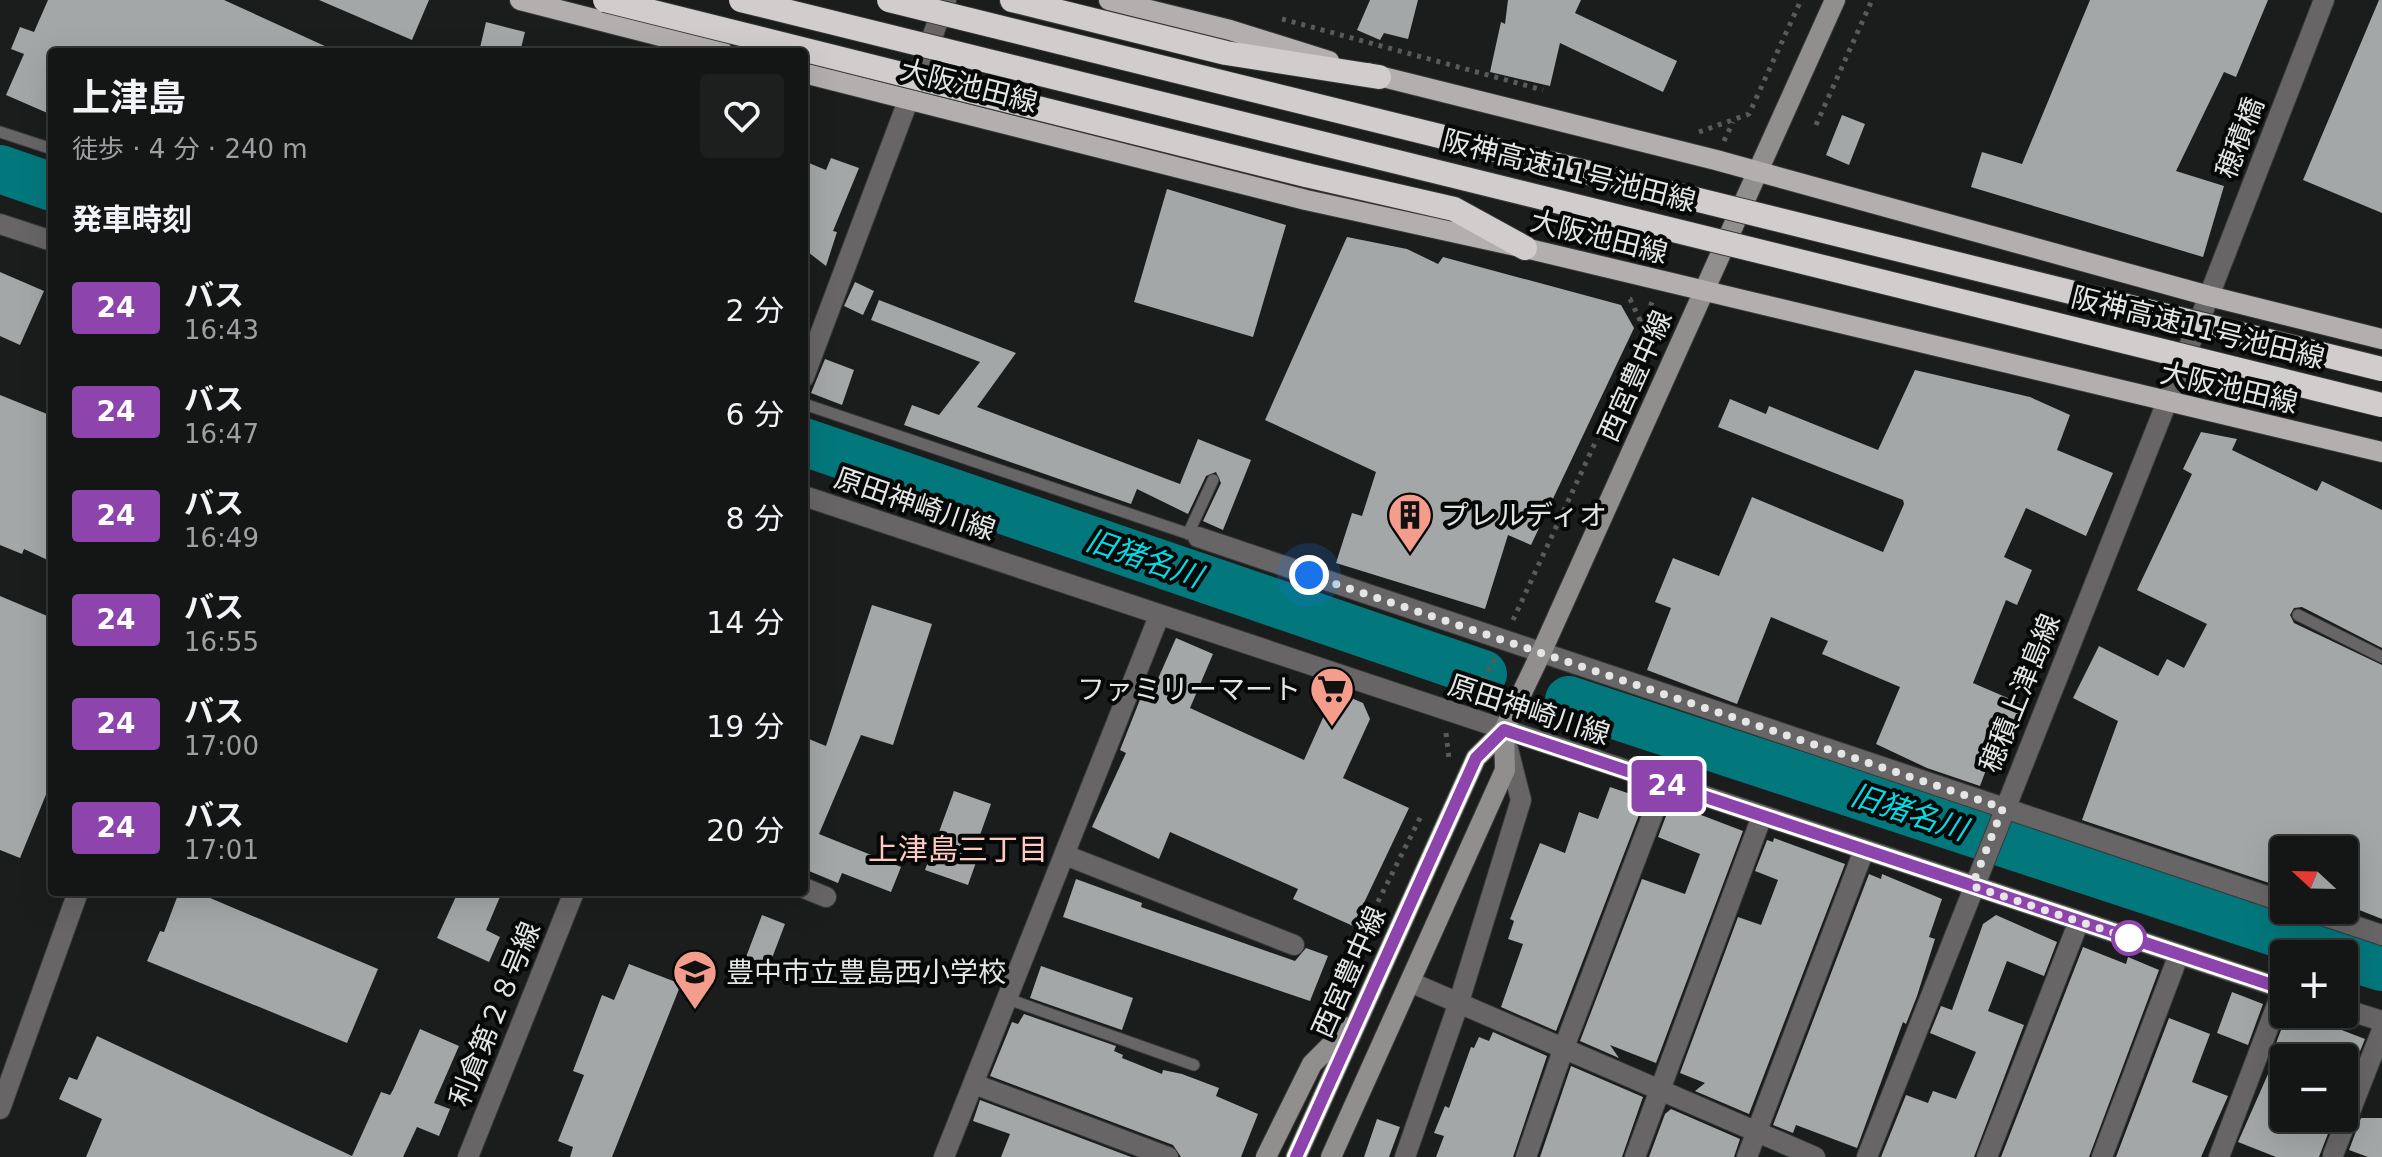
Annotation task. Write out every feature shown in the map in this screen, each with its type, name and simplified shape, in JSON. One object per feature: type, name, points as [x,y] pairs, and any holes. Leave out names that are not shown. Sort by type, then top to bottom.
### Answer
[{"type":"highway","points":[[605,0],[797,48]]},
{"type":"highway","name":"阪神高速11号池田線","points":[[741,0],[2382,405]]},
{"type":"highway","name":"阪神高速11号池田線","points":[[889,0],[2382,369]]},
{"type":"highway","points":[[1012,0],[1226,53],[1379,77]]},
{"type":"highway","points":[[808,51],[1454,209],[1525,248]]},
{"type":"main road","points":[[520,0],[707,48]]},
{"type":"main road","points":[[1109,0],[1230,30],[1379,77],[1757,173],[2209,296],[2382,339]]},
{"type":"main road","name":"西宮豊中線","points":[[1296,1157],[1476,758],[1504,730],[1541,653],[1835,0]]},
{"type":"main road","name":"大阪池田線","points":[[808,74],[1306,200],[1525,248],[2382,452]]},
{"type":"main road","name":"西宮豊中線","points":[[1331,1157],[1505,770],[1504,730]]},
{"type":"main road","points":[[1266,1157],[1312,1064],[1359,1018]]},
{"type":"street","points":[[808,367],[946,0]]},
{"type":"street","name":"穂積橋","points":[[2209,296],[2324,0]]},
{"type":"street","points":[[0,224],[48,240]]},
{"type":"street","name":"穂積上津島線","points":[[1867,1157],[1981,863],[2209,296]]},
{"type":"street","name":"原田神崎川線","points":[[808,497],[2270,984]]},
{"type":"street","points":[[1193,536],[1504,640],[2001,814],[2270,898]]},
{"type":"street","points":[[944,1157],[1159,616]]},
{"type":"street","points":[[1405,1157],[1458,1005],[1521,800],[1504,730]]},
{"type":"street","points":[[1526,1157],[1563,1050],[1664,785]]},
{"type":"street","points":[[1635,1157],[1762,816]]},
{"type":"street","points":[[1747,1157],[1864,850]]},
{"type":"street","points":[[1065,855],[1294,945]]},
{"type":"street","points":[[808,890],[826,897]]},
{"type":"street","points":[[0,1109],[77,896]]},
{"type":"street","name":"利倉第２８号線","points":[[468,1157],[572,896]]},
{"type":"street","points":[[1987,1157],[2079,921]]},
{"type":"street","points":[[2349,924],[2382,935]]},
{"type":"street","points":[[2102,1157],[2179,954]]},
{"type":"street","points":[[1410,982],[1815,1157]]},
{"type":"street","points":[[2358,1013],[2382,1021]]},
{"type":"street","points":[[2219,1157],[2270,1025]]},
{"type":"street","points":[[2333,1155],[2382,1030]]},
{"type":"street","points":[[974,1084],[1168,1157]]},
{"type":"lane","points":[[0,132],[48,148]]},
{"type":"lane","points":[[808,405],[1193,536],[1213,480]]},
{"type":"lane","points":[[2298,615],[2382,657]]},
{"type":"lane","points":[[1008,999],[1194,1065]]},
{"type":"path","points":[[1697,132],[1749,114],[1801,0]]},
{"type":"path","points":[[1816,125],[1872,0]]},
{"type":"path","points":[[1267,16],[1548,91]]},
{"type":"path","points":[[1479,689],[1646,333],[1630,299],[1615,295]]},
{"type":"path","points":[[1446,733],[1448,765]]},
{"type":"path","points":[[1312,1033],[1427,805]]},
{"type":"building","points":[[48,0],[224,0],[329,48],[48,48],[48,113],[6,95],[24,54],[11,49],[20,27],[34,32]]},
{"type":"building","points":[[319,0],[429,0],[412,40]]},
{"type":"building","points":[[1370,0],[1418,0],[1408,39],[1384,33],[1380,40],[1357,30]]},
{"type":"building","points":[[1508,0],[1581,0],[1575,13],[1677,61],[1663,92],[1560,43],[1550,86],[1490,72],[1501,22],[1505,24]]},
{"type":"building","points":[[2090,0],[2268,0],[2236,77],[2224,72],[2176,171],[2224,186],[2203,257],[1971,187],[1982,152],[2022,164]]},
{"type":"building","points":[[2379,0],[2382,0],[2382,213],[2303,180]]},
{"type":"building","points":[[486,22],[525,32],[521,48],[480,48]]},
{"type":"building","points":[[1842,115],[1865,124],[1849,165],[1826,155]]},
{"type":"building","points":[[831,158],[859,168],[833,231],[837,232],[826,266],[808,252],[808,163],[826,170]]},
{"type":"building","points":[[1167,189],[1286,225],[1253,337],[1134,302]]},
{"type":"building","points":[[1347,237],[1407,249],[1438,264],[1443,257],[1621,305],[1634,328],[1531,545],[1508,535],[1485,609],[1336,563],[1352,513],[1362,516],[1376,472],[1265,420]]},
{"type":"building","points":[[0,272],[44,291],[20,345],[0,336]]},
{"type":"building","points":[[855,282],[874,291],[863,315],[844,306]]},
{"type":"building","points":[[879,300],[1016,353],[977,407],[1180,484],[1198,439],[1251,460],[1223,530],[1203,521],[1221,483],[1216,472],[1206,476],[1188,514],[1137,489],[1131,504],[904,425],[912,405],[939,415],[980,362],[871,320]]},
{"type":"building","points":[[825,359],[854,370],[842,405],[811,393]]},
{"type":"building","points":[[1915,370],[2030,397],[2070,415],[2057,450],[2113,473],[2086,536],[2026,508],[2004,557],[2032,570],[2017,605],[2006,600],[1973,683],[2024,705],[2005,747],[1996,743],[1980,786],[1927,768],[1876,744],[1900,687],[1822,654],[1828,641],[1771,617],[1737,704],[1647,670],[1671,608],[1655,602],[1673,558],[1719,576],[1752,497],[1883,552],[1904,504],[1903,500],[1718,427],[1730,399],[1766,414],[1769,406],[1878,450]]},
{"type":"building","points":[[0,395],[48,414],[48,560],[24,549],[22,554],[0,545]]},
{"type":"building","points":[[2201,432],[2237,439],[2232,450],[2317,491],[2322,481],[2382,510],[2382,648],[2302,607],[2294,608],[2290,615],[2294,623],[2382,665],[2382,919],[2358,910],[2358,836],[2270,836],[2270,883],[2082,820],[2118,721],[2073,698],[2099,646],[2158,676],[2167,659],[2184,668],[2207,624],[2137,590],[2192,474],[2183,469]]},
{"type":"building","points":[[0,596],[48,616],[48,790],[20,858],[0,850]]},
{"type":"building","points":[[872,605],[932,624],[893,745],[861,735],[819,834],[901,867],[891,892],[842,873],[838,883],[808,871],[808,739],[826,746]]},
{"type":"building","points":[[1176,638],[1213,654],[1190,708],[1304,760],[1335,691],[1363,703],[1370,719],[1343,778],[1409,808],[1353,926],[1293,899],[1298,889],[1170,832],[1159,859],[1092,827],[1126,753],[1120,750],[1145,687],[1153,690]]},
{"type":"building","points":[[1610,787],[1645,799],[1556,1031],[1501,1007],[1523,944],[1508,939],[1514,921],[1510,919],[1540,843],[1565,853],[1579,812],[1598,819]]},
{"type":"building","points":[[954,791],[991,804],[975,849],[980,851],[968,885],[925,870]]},
{"type":"building","points":[[1669,808],[1686,813],[1688,810],[1743,831],[1656,1063],[1610,1045],[1619,1058],[1580,1041],[1642,879],[1685,894],[1700,854],[1658,837]]},
{"type":"building","points":[[1774,838],[1845,864],[1749,1114],[1695,1091],[1705,1083],[1680,1073],[1738,917],[1761,925],[1778,880],[1755,871],[1767,840],[1773,842]]},
{"type":"building","points":[[1869,874],[1881,879],[1882,874],[1942,899],[1929,937],[1935,939],[1917,996],[1906,1024],[1903,1022],[1857,1148],[1796,1125],[1793,1133],[1773,1125]]},
{"type":"building","points":[[1076,879],[1142,903],[1141,907],[1295,961],[1306,948],[1328,956],[1310,1001],[1063,917]]},
{"type":"building","points":[[178,896],[205,896],[378,969],[347,1043],[147,961],[160,931],[164,932]]},
{"type":"building","points":[[456,896],[500,896],[486,930],[500,937],[489,962],[437,938]]},
{"type":"building","points":[[762,915],[785,924],[769,966],[746,957]]},
{"type":"building","points":[[1996,915],[2057,942],[2044,976],[2007,961],[1988,1011],[2024,1025],[1974,1157],[1881,1157],[1906,1095],[1928,1103],[1933,1091],[1956,1099],[1976,1052],[1930,1033],[1941,1006],[1952,1010],[1983,924]]},
{"type":"building","points":[[2083,947],[2126,964],[2128,957],[2159,970],[2089,1157],[2001,1157]]},
{"type":"building","points":[[629,964],[681,984],[612,1157],[570,1157],[573,1147],[558,1141],[584,1075],[573,1071],[602,995],[614,1000]]},
{"type":"building","points":[[1041,966],[1133,998],[1122,1030],[1030,998]]},
{"type":"building","points":[[2232,992],[2263,1004],[2248,1045],[2217,1033]]},
{"type":"building","points":[[1024,1014],[1116,1046],[1114,1051],[1123,1055],[1122,1058],[1162,1074],[1163,1070],[1182,1074],[1219,1088],[1216,1096],[1258,1114],[1241,1157],[1181,1157],[1173,1145],[990,1076],[1012,1022],[1018,1024]]},
{"type":"building","points":[[2169,1018],[2210,1034],[2192,1082],[2228,1096],[2201,1157],[2116,1157]]},
{"type":"building","points":[[2282,1028],[2336,1028],[2365,1039],[2358,1056],[2358,1044],[2276,1044]]},
{"type":"building","points":[[420,1029],[459,1046],[434,1103],[450,1109],[439,1136],[417,1127],[403,1157],[86,1157],[102,1119],[59,1099],[69,1077],[77,1080],[97,1036],[352,1156],[381,1092],[390,1095],[393,1090]]},
{"type":"building","points":[[1493,1032],[1547,1056],[1513,1157],[1436,1157],[1444,1136],[1434,1133],[1445,1106],[1449,1108],[1471,1047],[1474,1048],[1479,1037],[1489,1041]]},
{"type":"building","points":[[1571,1066],[1643,1097],[1622,1157],[1540,1157]]},
{"type":"building","points":[[2270,1070],[2270,1132],[2329,1132],[2319,1157],[2276,1157],[2238,1142]]},
{"type":"building","points":[[980,1100],[1131,1157],[1001,1157],[1010,1134],[973,1121]]},
{"type":"building","points":[[1671,1109],[1740,1139],[1734,1157],[1649,1157],[1665,1114]]},
{"type":"building","points":[[2361,1118],[2382,1118],[2382,1157],[2368,1157],[2349,1150]]},
{"type":"building","points":[[1377,1119],[1400,1127],[1389,1157],[1364,1157]]},
{"type":"waterway","name":"旧猪名川","points":[[0,169],[48,186]]},
{"type":"waterway","name":"旧猪名川","points":[[808,443],[1483,674]]},
{"type":"waterway","name":"旧猪名川","points":[[1569,700],[2298,940]]},
{"type":"waterway","name":"旧猪名川","points":[[2358,959],[2382,967]]},
{"type":"bus line","name":"24","points":[[1296,1157],[1476,758],[1504,730],[2270,984]]},
{"type":"place","name":"プレルディオ","points":[[1410,554]]},
{"type":"place","name":"ファミリーマート","points":[[1332,728]]},
{"type":"place","name":"豊中市立豊島西小学校","points":[[695,1011]]},
{"type":"district","name":"上津島三丁目","points":[[958,849]]},
{"type":"route","points":[[1309,575],[2003,808],[1972,886],[2129,938]]}]
